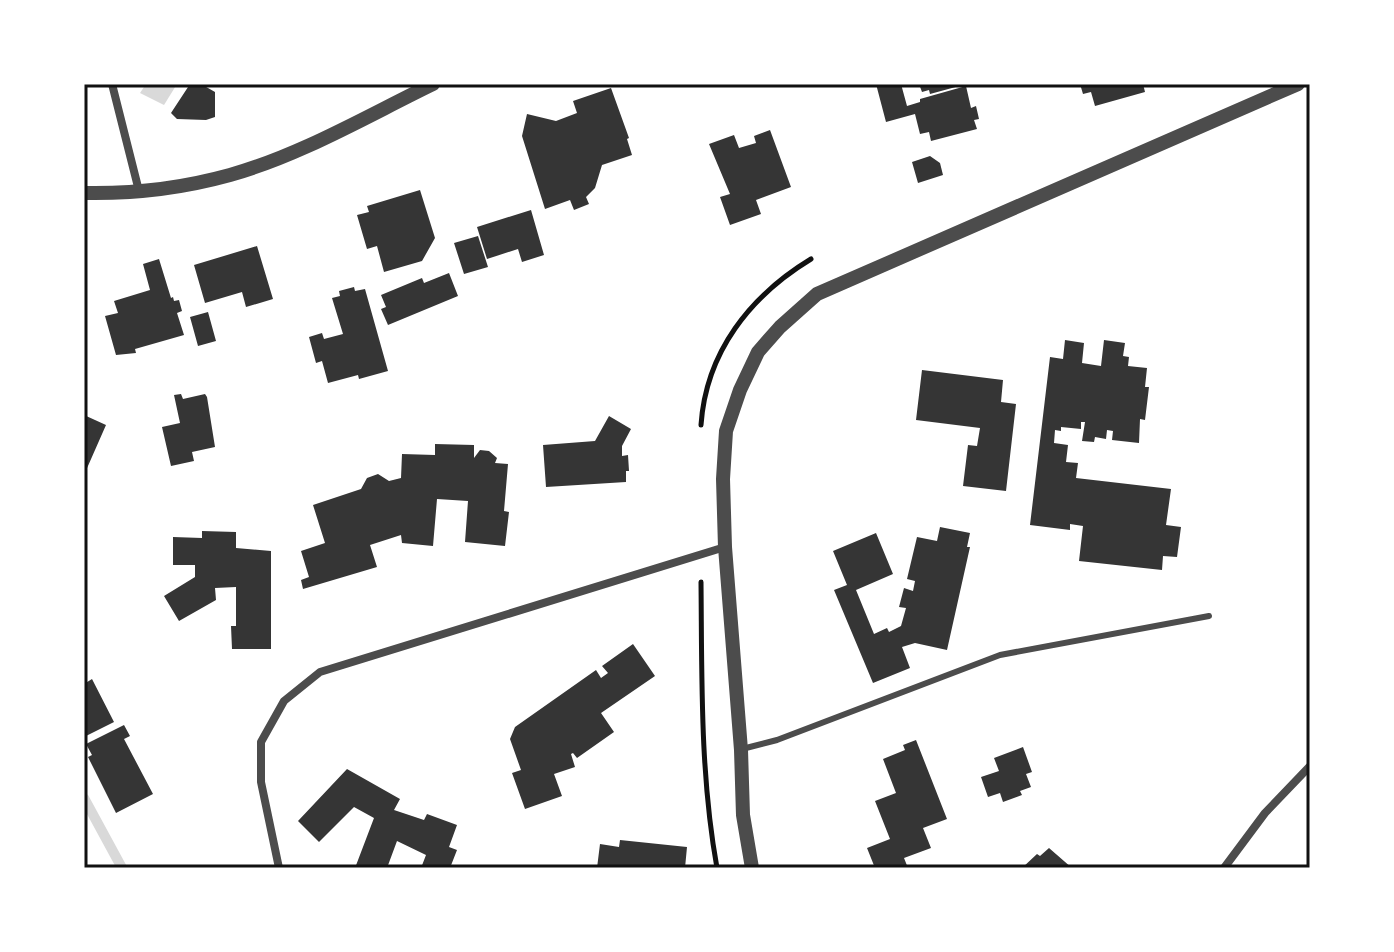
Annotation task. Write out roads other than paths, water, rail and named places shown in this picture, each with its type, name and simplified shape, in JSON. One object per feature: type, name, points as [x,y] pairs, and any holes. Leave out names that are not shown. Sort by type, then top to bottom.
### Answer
[{"type":"street","points":[[112,84],[139,191]]},
{"type":"street","points":[[84,193],[180,187],[231,175],[278,158],[433,84]]},
{"type":"street","points":[[752,868],[743,815],[723,479],[726,431],[740,390],[758,352],[780,327],[817,294],[1298,84]]},
{"type":"street","points":[[279,868],[261,782],[261,742],[284,701],[320,672],[725,547]]},
{"type":"street","points":[[1224,868],[1265,813],[1310,766]]},
{"type":"lane","points":[[741,750],[777,740],[1000,655],[1209,616]]},
{"type":"waterway","points":[[84,798],[122,868]]}]
